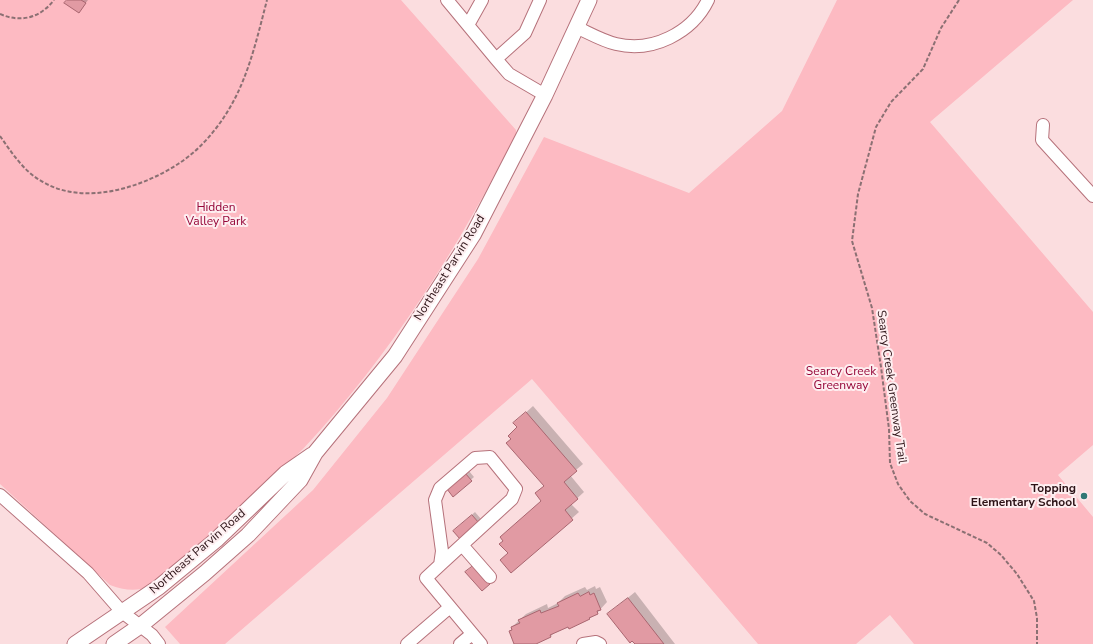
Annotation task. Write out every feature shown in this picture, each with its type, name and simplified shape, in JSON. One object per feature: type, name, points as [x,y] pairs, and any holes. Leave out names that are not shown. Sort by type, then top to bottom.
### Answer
[{"type":"main road","name":"Northeast Parvin Road","points":[[114,644],[140,626],[206,573],[248,535],[300,480],[315,453],[395,356],[469,242],[545,96],[589,0]]},
{"type":"main road","name":"Northeast Parvin Road","points":[[75,644],[159,587],[216,540],[286,473],[315,453]]},
{"type":"street","points":[[446,0],[509,74],[545,96]]},
{"type":"street","points":[[468,25],[482,0]]},
{"type":"street","points":[[496,59],[525,33],[540,0]]},
{"type":"street","points":[[576,27],[615,44],[630,46],[654,44],[682,31],[695,20],[708,0]]},
{"type":"street","points":[[1044,125],[1042,140],[1093,194]]},
{"type":"street","points":[[440,565],[442,551],[435,500],[440,488],[475,458],[490,457],[516,489],[512,499],[426,578],[481,644]]},
{"type":"street","points":[[0,494],[88,574],[122,612],[152,635],[159,644]]},
{"type":"street","points":[[462,545],[490,577]]},
{"type":"street","points":[[407,644],[450,607]]},
{"type":"street","points":[[460,644],[472,634]]},
{"type":"street","points":[[583,644],[596,642],[600,644]]},
{"type":"path","points":[[0,14],[9,17],[30,17],[46,10],[54,0]]},
{"type":"path","points":[[0,136],[22,165],[38,179],[50,186],[67,192],[107,192],[154,177],[178,164],[187,157],[210,135],[227,113],[235,99],[249,64],[257,41],[267,0]]},
{"type":"path","name":"Searcy Creek Greenway Trail","points":[[959,0],[941,28],[923,69],[891,102],[876,127],[858,194],[852,241],[872,308],[888,421],[890,463],[898,484],[910,502],[925,514],[987,543],[1001,555],[1017,574],[1034,601],[1037,618],[1037,644]]},
{"type":"green space","name":"Hidden Valley Park","points":[[0,0],[401,0],[516,130],[516,134],[471,218],[421,299],[394,338],[335,413],[298,454],[186,556],[157,581],[141,589],[133,590],[118,588],[110,585],[0,484]]},
{"type":"green space","name":"Searcy Creek Greenway","points":[[837,0],[1073,0],[930,122],[1093,312],[1093,445],[1058,475],[1093,517],[1093,644],[914,644],[890,615],[856,644],[758,644],[532,379],[225,644],[180,644],[165,627],[313,490],[387,398],[478,259],[544,137],[689,193],[782,111]]},
{"type":"building","points":[[67,0],[81,0],[86,3],[79,13],[64,3]]},
{"type":"building","points":[[526,412],[577,471],[564,482],[578,499],[565,510],[573,520],[511,573],[500,560],[508,553],[499,544],[503,541],[500,537],[541,501],[535,493],[544,486],[506,443],[511,439],[508,436],[517,427],[513,423]]},
{"type":"building","points":[[465,473],[472,481],[453,497],[447,489]]},
{"type":"building","points":[[472,515],[479,523],[460,539],[453,531]]},
{"type":"building","points":[[473,566],[490,584],[482,591],[465,572]]},
{"type":"building","points":[[589,592],[590,595],[594,593],[601,610],[597,611],[598,614],[569,629],[568,627],[550,635],[551,637],[536,644],[514,644],[509,631],[512,630],[511,627],[520,623],[518,620],[540,610],[541,613],[559,606],[557,603],[578,593],[580,596]]},
{"type":"building","points":[[628,598],[664,644],[635,644],[632,641],[630,643],[607,614]]},
{"type":"place","name":"Topping Elementary School","points":[[1084,496]]}]
